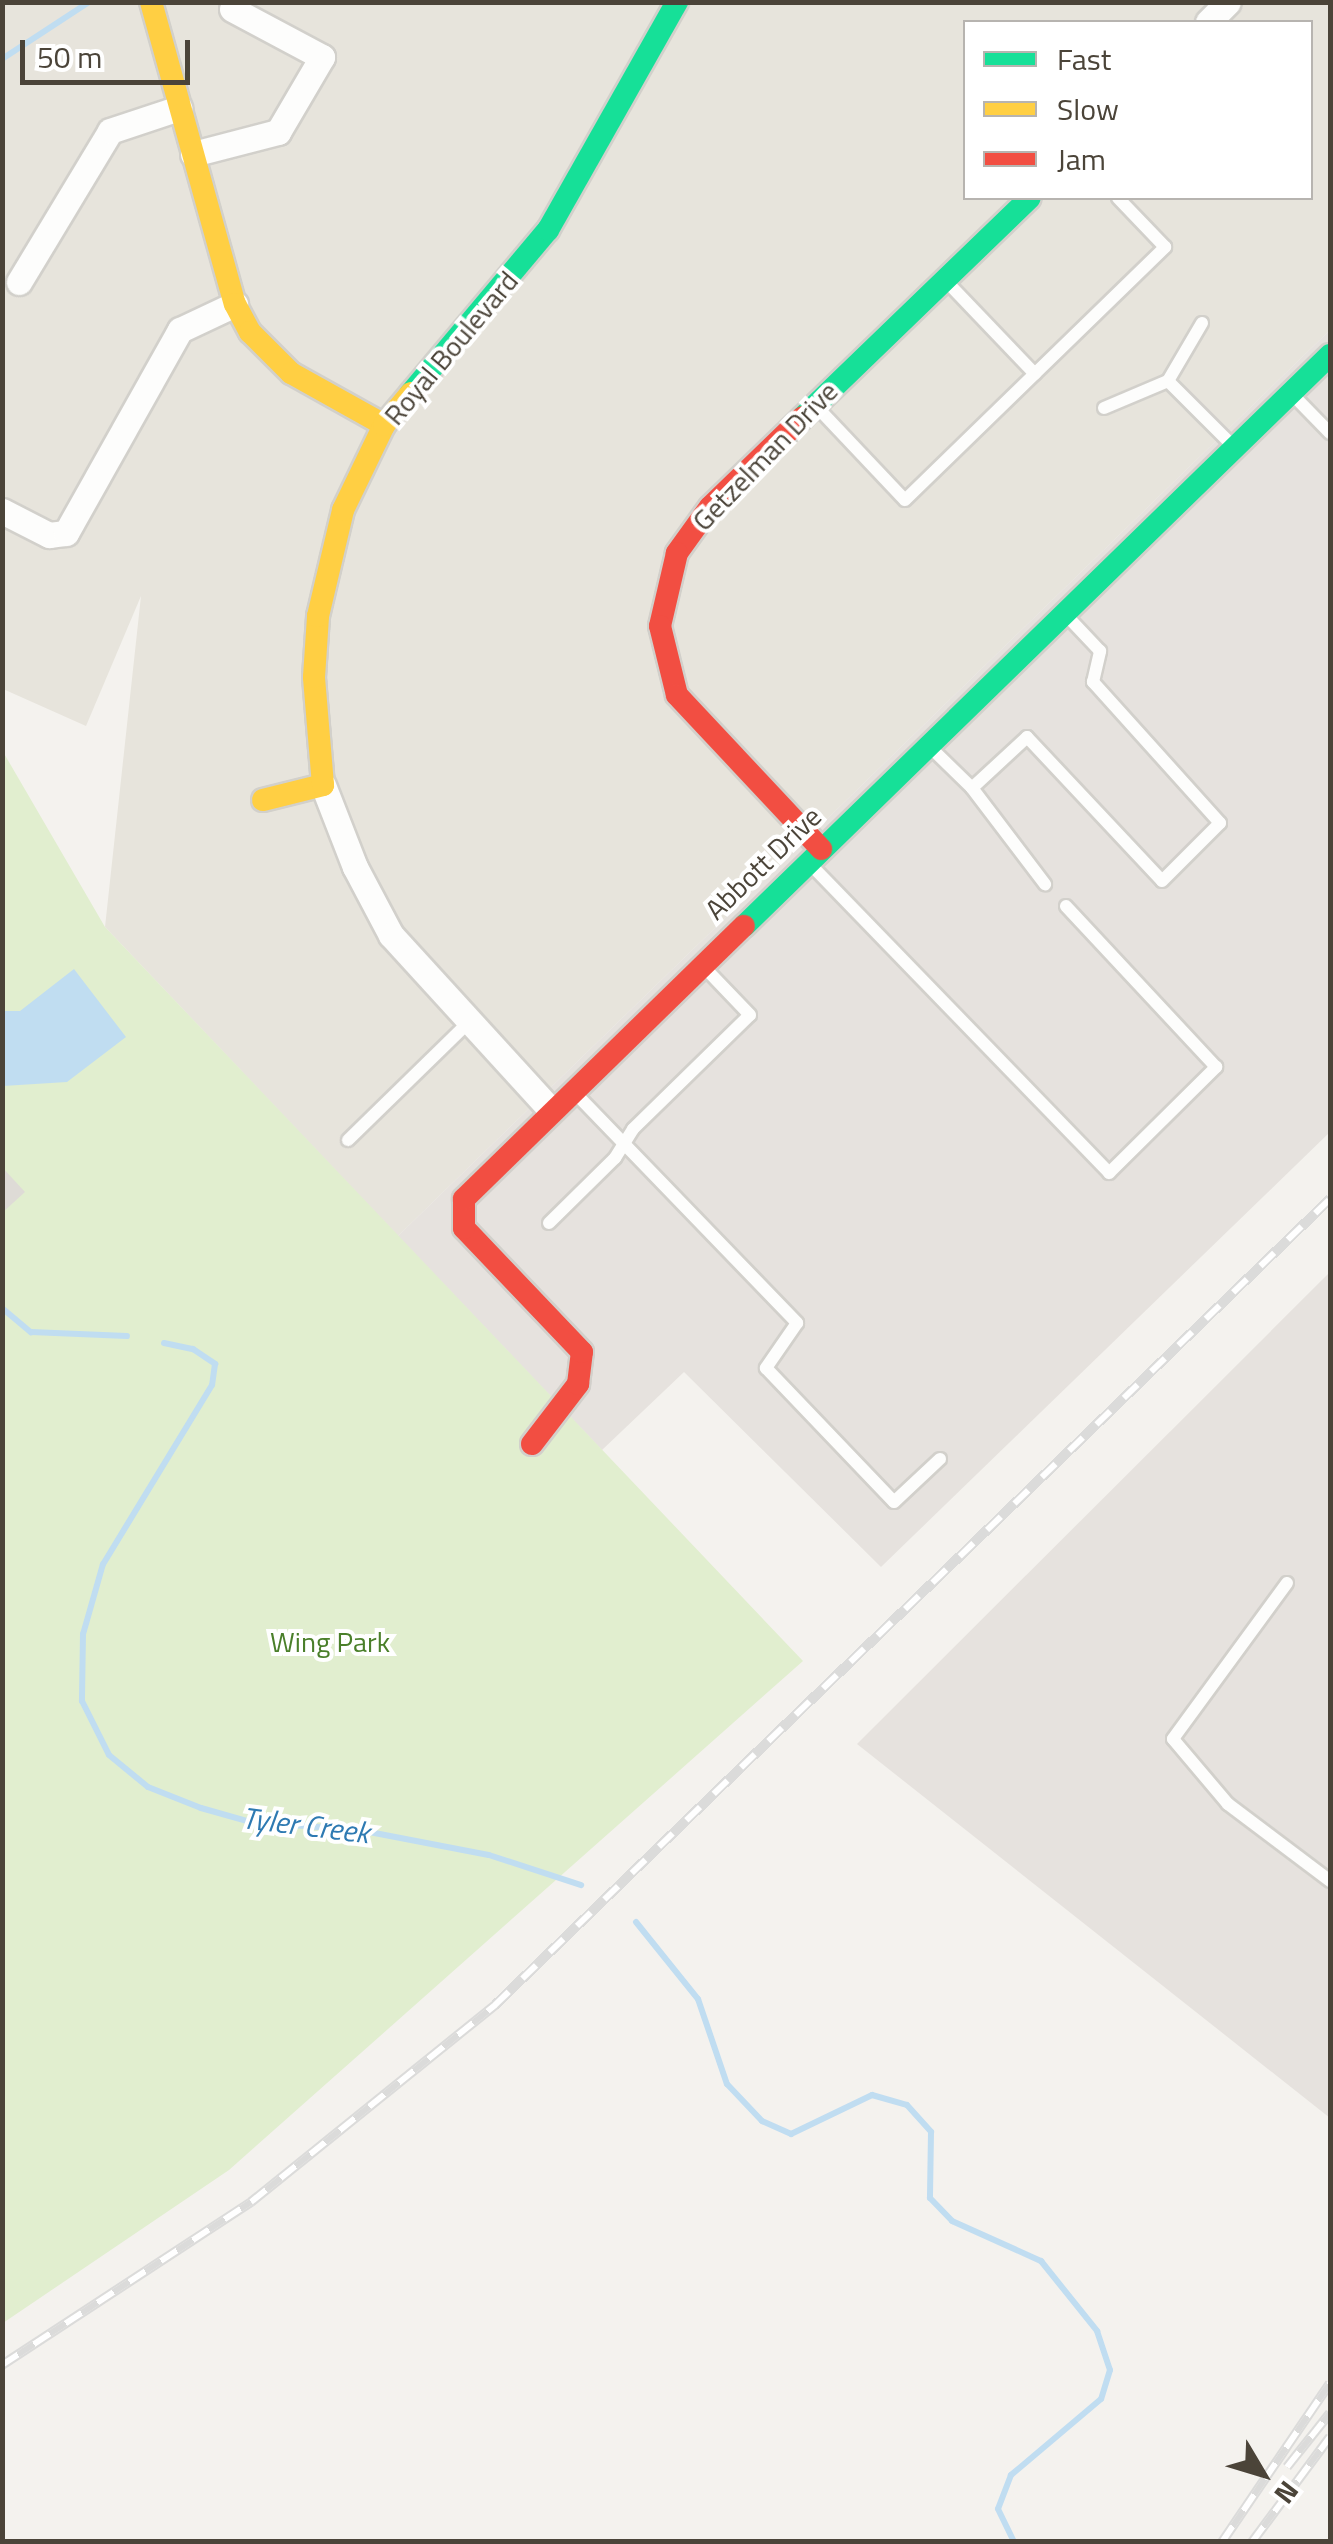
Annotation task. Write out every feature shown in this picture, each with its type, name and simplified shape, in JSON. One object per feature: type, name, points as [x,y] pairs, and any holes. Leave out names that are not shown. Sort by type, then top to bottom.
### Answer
[{"type":"street","name":"Royal Boulevard","points":[[551,1110],[467,1024],[392,935],[355,868],[323,785],[314,678],[318,616],[343,510],[384,424],[548,230],[676,2]]},
{"type":"street","points":[[1210,20],[1228,2]]},
{"type":"street","points":[[152,3],[235,304],[274,360],[384,424]]},
{"type":"street","points":[[193,154],[278,132],[322,58],[232,8]]},
{"type":"street","points":[[18,282],[110,131],[179,108]]},
{"type":"street","name":"Getzelman Drive","points":[[814,855],[688,712],[668,674],[660,626],[667,581],[692,528],[814,404],[1028,200]]},
{"type":"street","points":[[2,510],[49,535],[66,533],[180,330],[235,304]]},
{"type":"street","name":"Abbott Drive","points":[[532,1444],[578,1384],[582,1352],[470,1234],[460,1214],[475,1184],[1330,355]]},
{"type":"street","points":[[263,800],[323,785]]},
{"type":"lane","points":[[814,404],[906,500],[1165,248],[1120,200]]},
{"type":"lane","points":[[945,279],[1035,374]]},
{"type":"lane","points":[[1104,408],[1168,381],[1202,323]]},
{"type":"lane","points":[[1168,381],[1234,448]]},
{"type":"lane","points":[[1291,394],[1330,433]]},
{"type":"lane","points":[[972,788],[1027,737],[1162,881],[1220,823],[1093,682],[1100,652],[1064,614]]},
{"type":"lane","points":[[928,746],[972,788],[1045,884]]},
{"type":"lane","points":[[814,855],[1109,1172],[1216,1067],[1066,906]]},
{"type":"lane","points":[[549,1223],[750,1015],[702,964]]},
{"type":"lane","points":[[348,1140],[467,1024]]},
{"type":"lane","points":[[572,1090],[797,1323],[766,1368],[894,1502],[940,1459]]},
{"type":"lane","points":[[1286,1583],[1172,1739],[1228,1804],[1330,1881]]},
{"type":"shaded area","points":[[3,3],[1330,3],[1330,330],[398,1236],[105,927],[141,596],[86,726],[3,689]]},
{"type":"shaded area","points":[[1330,330],[1330,1132],[881,1567],[684,1372],[602,1450],[398,1236]]},
{"type":"shaded area","points":[[1330,1272],[1330,2118],[857,1744]]},
{"type":"green space","name":"Wing Park","points":[[2,750],[105,927],[803,1661],[229,2170],[3,2323]]},
{"type":"water","points":[[74,969],[126,1037],[67,1082],[3,1086],[3,1011],[20,1011]]},
{"type":"building","points":[[2,1167],[25,1192],[2,1213]]},
{"type":"waterway","name":"Tyler Creek","points":[[2,59],[89,2]]},
{"type":"waterway","name":"Tyler Creek","points":[[2,1308],[31,1332],[127,1336]]},
{"type":"waterway","name":"Tyler Creek","points":[[164,1343],[193,1349],[215,1364],[212,1385],[103,1564],[83,1634],[82,1701],[109,1755],[148,1787],[250,1822],[359,1830],[489,1855],[581,1885]]},
{"type":"waterway","name":"Tyler Creek","points":[[636,1922],[698,1999],[727,2084],[762,2121],[791,2134],[872,2095],[907,2105],[931,2132],[930,2198],[952,2221],[1041,2261],[1097,2331],[1110,2370],[1101,2399],[1011,2475],[998,2509],[1014,2542]]},
{"type":"railway","points":[[2,2365],[251,2202],[495,2005],[1330,1199]]},
{"type":"railway","points":[[1222,2542],[1330,2383]]},
{"type":"railway","points":[[1287,2467],[1330,2413]]},
{"type":"railway","points":[[1252,2542],[1330,2437]]},
{"type":"traffic: fast","points":[[411,393],[548,230],[677,2]]},
{"type":"traffic: fast","points":[[803,417],[1028,200]]},
{"type":"traffic: fast","points":[[744,926],[1330,355]]},
{"type":"traffic: slow","points":[[151,2],[235,304],[250,332],[291,373],[384,425]]},
{"type":"traffic: slow","points":[[263,800],[323,785],[314,677],[318,616],[343,510],[384,425],[411,393]]},
{"type":"traffic: jam","points":[[803,417],[710,507],[677,553],[660,626],[677,695],[821,849]]},
{"type":"traffic: jam","points":[[532,1444],[578,1384],[582,1352],[464,1228],[464,1199],[744,926]]}]
